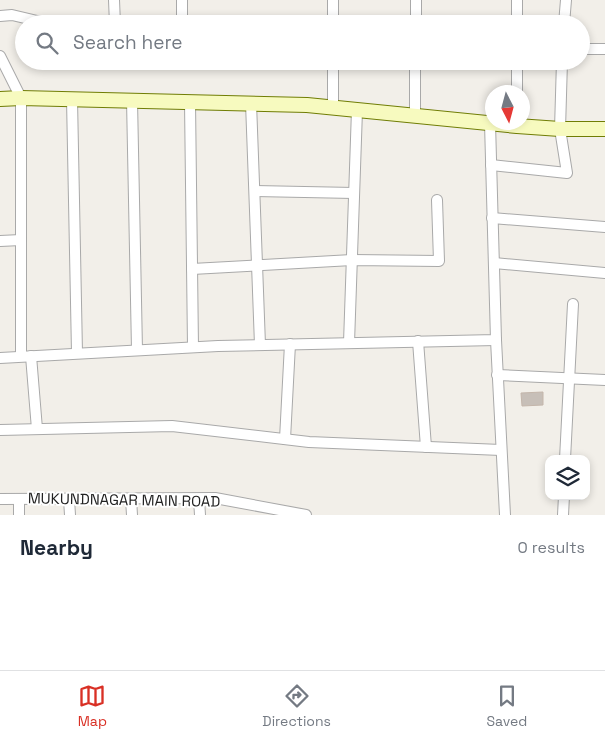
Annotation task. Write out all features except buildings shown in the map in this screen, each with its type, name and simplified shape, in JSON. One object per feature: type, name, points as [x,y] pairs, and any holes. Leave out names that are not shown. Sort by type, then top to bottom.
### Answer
[{"type":"street","points":[[114,0],[115,15]]},
{"type":"street","points":[[182,0],[182,15]]},
{"type":"street","points":[[332,0],[332,15]]},
{"type":"street","points":[[416,0],[416,15]]},
{"type":"street","points":[[517,0],[517,15]]},
{"type":"street","points":[[565,15],[566,0]]},
{"type":"street","points":[[0,16],[15,16]]},
{"type":"street","points":[[590,49],[605,48]]},
{"type":"street","points":[[0,56],[21,98],[21,240],[26,356],[37,429]]},
{"type":"street","points":[[333,70],[333,107]]},
{"type":"street","points":[[415,70],[415,116]]},
{"type":"street","points":[[517,70],[517,85]]},
{"type":"street","points":[[491,165],[567,173],[560,129],[562,70]]},
{"type":"street","points":[[0,99],[132,100],[306,105],[485,123]]},
{"type":"street","points":[[72,99],[77,353]]},
{"type":"street","points":[[132,100],[137,350]]},
{"type":"street","points":[[190,102],[193,347]]},
{"type":"street","points":[[252,103],[260,345]]},
{"type":"street","points":[[350,343],[357,110]]},
{"type":"street","points":[[530,126],[560,129],[605,129]]},
{"type":"street","points":[[490,130],[497,375],[504,515]]},
{"type":"street","points":[[255,191],[354,193]]},
{"type":"street","points":[[192,269],[352,260],[439,261],[437,200]]},
{"type":"street","points":[[492,218],[605,227]]},
{"type":"street","points":[[0,241],[21,240]]},
{"type":"street","points":[[494,263],[605,272]]},
{"type":"street","points":[[566,455],[573,304]]},
{"type":"street","points":[[0,358],[193,347],[496,340]]},
{"type":"street","points":[[418,342],[426,447]]},
{"type":"street","points":[[285,439],[290,344]]},
{"type":"street","points":[[497,375],[605,380]]},
{"type":"street","points":[[0,430],[172,426],[309,442],[501,450]]},
{"type":"street","points":[[131,498],[132,515]]},
{"type":"street","points":[[199,498],[200,515]]},
{"type":"street","name":"MUKUNDNAGAR MAIN ROAD","points":[[0,499],[215,498],[306,515]]},
{"type":"street","points":[[18,499],[19,515]]},
{"type":"street","points":[[69,499],[70,515]]},
{"type":"street","points":[[562,515],[564,500]]}]
